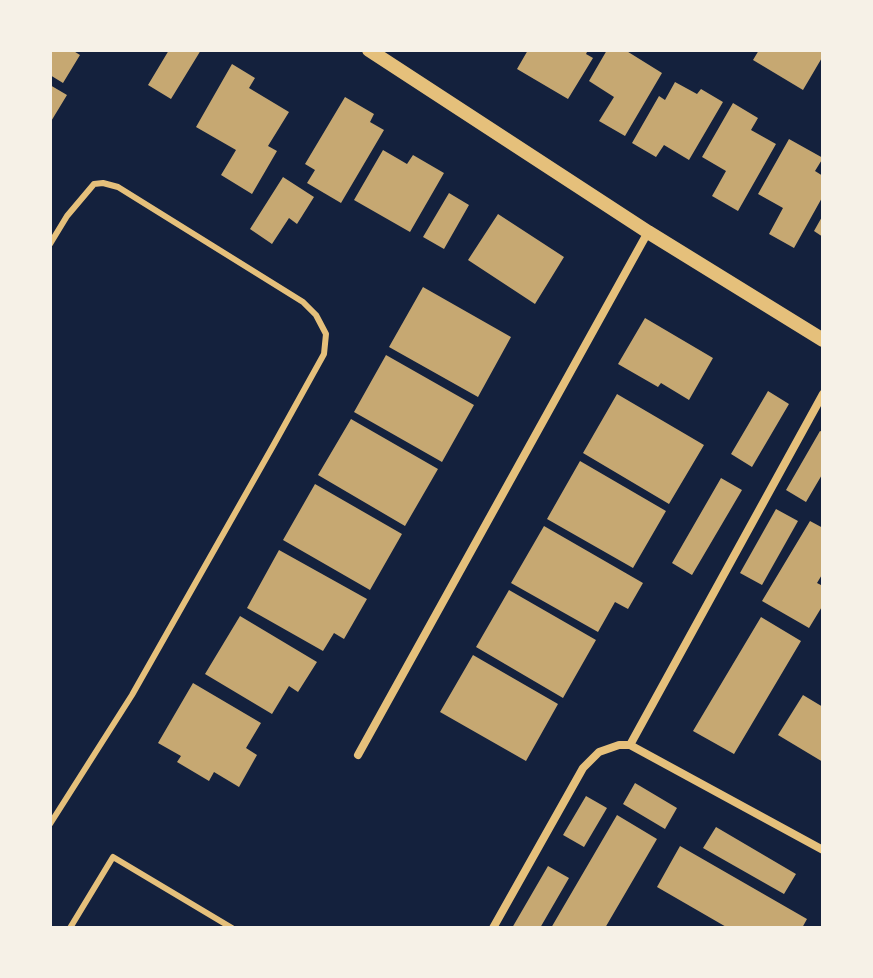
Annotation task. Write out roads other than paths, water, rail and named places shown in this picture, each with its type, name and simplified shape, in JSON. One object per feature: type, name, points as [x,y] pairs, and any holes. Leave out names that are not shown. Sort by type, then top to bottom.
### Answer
[{"type":"street","points":[[369,50],[648,232],[823,340]]},
{"type":"street","points":[[358,755],[648,232]]},
{"type":"street","points":[[630,745],[823,394]]},
{"type":"street","points":[[493,928],[583,768],[599,752],[619,745],[630,745],[823,850]]},
{"type":"lane","points":[[50,244],[67,216],[94,184],[118,187],[303,302],[316,315],[326,334],[324,354],[281,433],[132,695],[50,824]]},
{"type":"lane","points":[[70,928],[113,857],[232,928]]}]
